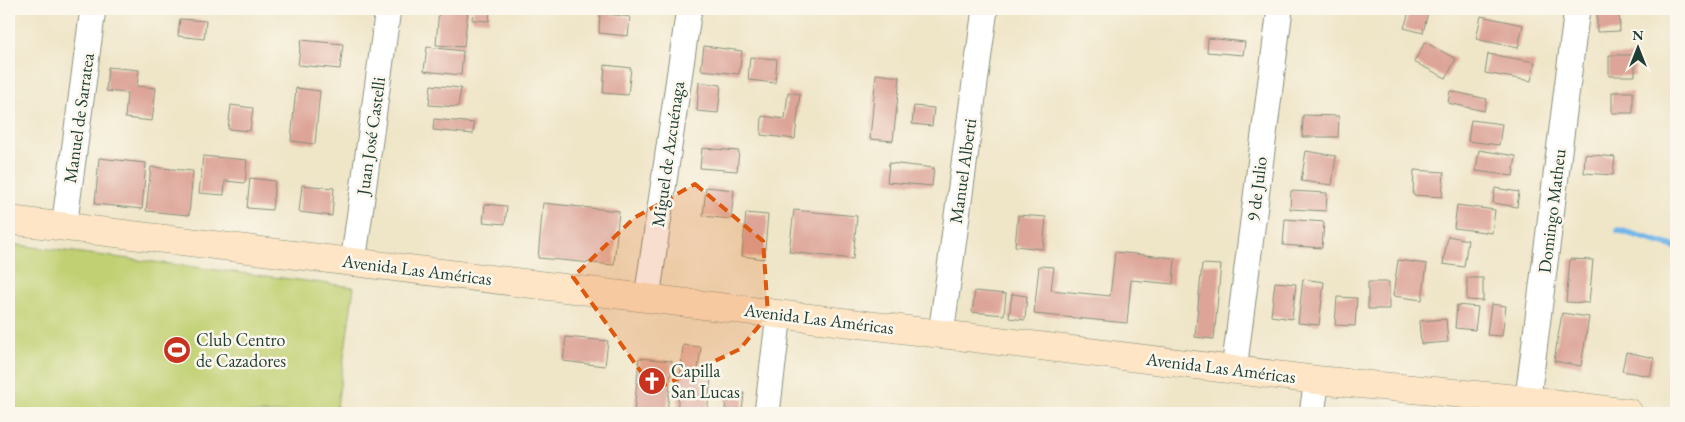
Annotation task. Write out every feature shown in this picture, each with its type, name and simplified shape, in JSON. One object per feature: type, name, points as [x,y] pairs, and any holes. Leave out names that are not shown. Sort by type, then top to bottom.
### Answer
[{"type":"main road","name":"Avenida Las Américas","points":[[9,220],[1527,407],[1629,413]]},
{"type":"street","name":"Manuel de Sarratea","points":[[64,227],[93,9]]},
{"type":"street","name":"Juan José Castelli","points":[[353,263],[388,9]]},
{"type":"street","name":"Miguel de Azcuénaga","points":[[647,298],[689,9]]},
{"type":"street","name":"Manuel Alberti","points":[[941,334],[985,9]]},
{"type":"street","name":"9 de Julio","points":[[1234,370],[1280,9]]},
{"type":"street","name":"Domingo Matheu","points":[[1527,407],[1577,9]]},
{"type":"street","points":[[767,413],[779,314]]},
{"type":"street","points":[[1312,413],[1317,380]]},
{"type":"highlighted area","points":[[695,184],[763,241],[768,315],[740,349],[654,390],[573,277],[634,218]]},
{"type":"green space","name":"Club Centro de Cazadores","points":[[9,244],[354,287],[336,413],[9,413]]},
{"type":"building","points":[[439,9],[468,9],[464,47],[436,45]]},
{"type":"building","points":[[473,9],[490,9],[489,21],[472,20]]},
{"type":"building","points":[[764,9],[789,9],[788,15],[763,13]]},
{"type":"building","points":[[1410,9],[1428,12],[1423,33],[1404,28]]},
{"type":"building","points":[[1661,9],[1676,9],[1676,12],[1661,11]]},
{"type":"building","points":[[1597,11],[1619,11],[1620,31],[1597,32]]},
{"type":"building","points":[[600,13],[630,17],[628,36],[599,33]]},
{"type":"building","points":[[1481,16],[1523,25],[1518,48],[1476,39]]},
{"type":"building","points":[[180,19],[206,21],[204,39],[178,36]]},
{"type":"building","points":[[1208,38],[1245,42],[1243,55],[1207,52]]},
{"type":"building","points":[[301,40],[343,44],[340,69],[298,65]]},
{"type":"building","points":[[1425,42],[1456,59],[1446,78],[1414,62]]},
{"type":"building","points":[[704,46],[742,51],[739,74],[701,70]]},
{"type":"building","points":[[427,47],[463,51],[461,75],[424,71]]},
{"type":"building","points":[[1488,54],[1535,62],[1531,81],[1485,73]]},
{"type":"building","points":[[1609,55],[1635,55],[1635,76],[1609,76]]},
{"type":"building","points":[[750,57],[777,59],[775,83],[748,80]]},
{"type":"building","points":[[605,65],[631,68],[628,95],[603,93]]},
{"type":"building","points":[[108,67],[139,70],[137,86],[156,88],[152,121],[125,118],[127,93],[106,91]]},
{"type":"building","points":[[876,74],[900,77],[893,141],[870,139]]},
{"type":"building","points":[[699,82],[721,85],[718,113],[697,111]]},
{"type":"building","points":[[431,85],[461,88],[458,107],[429,105]]},
{"type":"building","points":[[296,88],[320,91],[315,144],[291,141]]},
{"type":"building","points":[[1450,91],[1487,99],[1484,111],[1448,103]]},
{"type":"building","points":[[788,92],[800,94],[795,139],[761,135],[762,116],[785,119]]},
{"type":"building","points":[[1612,92],[1633,92],[1633,113],[1612,113]]},
{"type":"building","points":[[231,105],[253,108],[250,131],[228,129]]},
{"type":"building","points":[[914,106],[934,108],[932,126],[912,124]]},
{"type":"building","points":[[1303,115],[1339,116],[1338,137],[1302,137]]},
{"type":"building","points":[[434,119],[474,123],[473,134],[433,130]]},
{"type":"building","points":[[1471,120],[1502,124],[1499,145],[1468,141]]},
{"type":"building","points":[[702,148],[739,151],[737,171],[700,168]]},
{"type":"building","points":[[1479,150],[1516,156],[1513,176],[1476,171]]},
{"type":"building","points":[[1306,151],[1336,156],[1332,185],[1301,181]]},
{"type":"building","points":[[1585,154],[1615,157],[1613,175],[1584,173]]},
{"type":"building","points":[[203,156],[247,160],[245,183],[225,181],[224,195],[199,193]]},
{"type":"building","points":[[99,158],[146,163],[142,209],[95,204]]},
{"type":"building","points":[[889,163],[934,168],[932,186],[887,182]]},
{"type":"building","points":[[151,167],[193,171],[189,215],[146,211]]},
{"type":"building","points":[[1414,170],[1444,172],[1442,197],[1413,195]]},
{"type":"building","points":[[250,178],[275,181],[272,210],[247,208]]},
{"type":"building","points":[[302,185],[334,188],[332,216],[299,212]]},
{"type":"building","points":[[706,187],[734,190],[731,219],[703,216]]},
{"type":"building","points":[[1495,188],[1519,192],[1517,207],[1493,203]]},
{"type":"building","points":[[1291,191],[1327,193],[1326,211],[1290,209]]},
{"type":"building","points":[[543,203],[619,211],[614,265],[538,258]]},
{"type":"building","points":[[485,204],[507,206],[505,224],[483,222]]},
{"type":"building","points":[[1457,205],[1495,210],[1492,233],[1454,228]]},
{"type":"building","points":[[794,210],[857,216],[853,259],[789,252]]},
{"type":"building","points":[[746,213],[768,215],[764,259],[742,256]]},
{"type":"building","points":[[1018,215],[1046,217],[1043,249],[1015,246]]},
{"type":"building","points":[[1285,219],[1324,222],[1322,248],[1283,245]]},
{"type":"building","points":[[1448,236],[1468,240],[1464,267],[1443,264]]},
{"type":"building","points":[[1115,252],[1175,258],[1173,284],[1131,280],[1127,323],[1034,314],[1039,266],[1054,267],[1051,290],[1110,296]]},
{"type":"building","points":[[1570,259],[1593,260],[1589,303],[1566,302]]},
{"type":"building","points":[[1398,260],[1427,264],[1422,300],[1393,296]]},
{"type":"building","points":[[1202,264],[1221,265],[1214,339],[1195,337]]},
{"type":"building","points":[[1467,278],[1483,278],[1483,301],[1467,300]]},
{"type":"building","points":[[1303,279],[1324,282],[1319,325],[1298,323]]},
{"type":"building","points":[[1275,282],[1296,284],[1292,319],[1271,316]]},
{"type":"building","points":[[1368,282],[1389,282],[1389,309],[1368,309]]},
{"type":"building","points":[[975,291],[1006,294],[1004,315],[972,312]]},
{"type":"building","points":[[1012,294],[1027,296],[1025,320],[1009,318]]},
{"type":"building","points":[[1337,297],[1357,298],[1355,326],[1335,325]]},
{"type":"building","points":[[1491,304],[1506,306],[1502,336],[1487,335]]},
{"type":"building","points":[[1457,305],[1478,307],[1475,330],[1455,328]]},
{"type":"building","points":[[1562,313],[1589,317],[1581,366],[1554,361]]},
{"type":"building","points":[[1446,319],[1448,342],[1421,344],[1419,321]]},
{"type":"building","points":[[566,337],[608,341],[605,366],[563,361]]},
{"type":"building","points":[[683,345],[701,347],[697,378],[711,379],[707,413],[677,413]]},
{"type":"building","points":[[1626,352],[1654,358],[1650,376],[1622,371]]},
{"type":"building","points":[[639,358],[672,361],[667,413],[634,413]]},
{"type":"building","points":[[727,391],[744,393],[742,411],[725,410]]},
{"type":"waterway","points":[[1618,230],[1676,247]]},
{"type":"place","name":"Club Centro de Cazadores","points":[[177,350]]},
{"type":"place","name":"Capilla San Lucas","points":[[652,381]]}]
